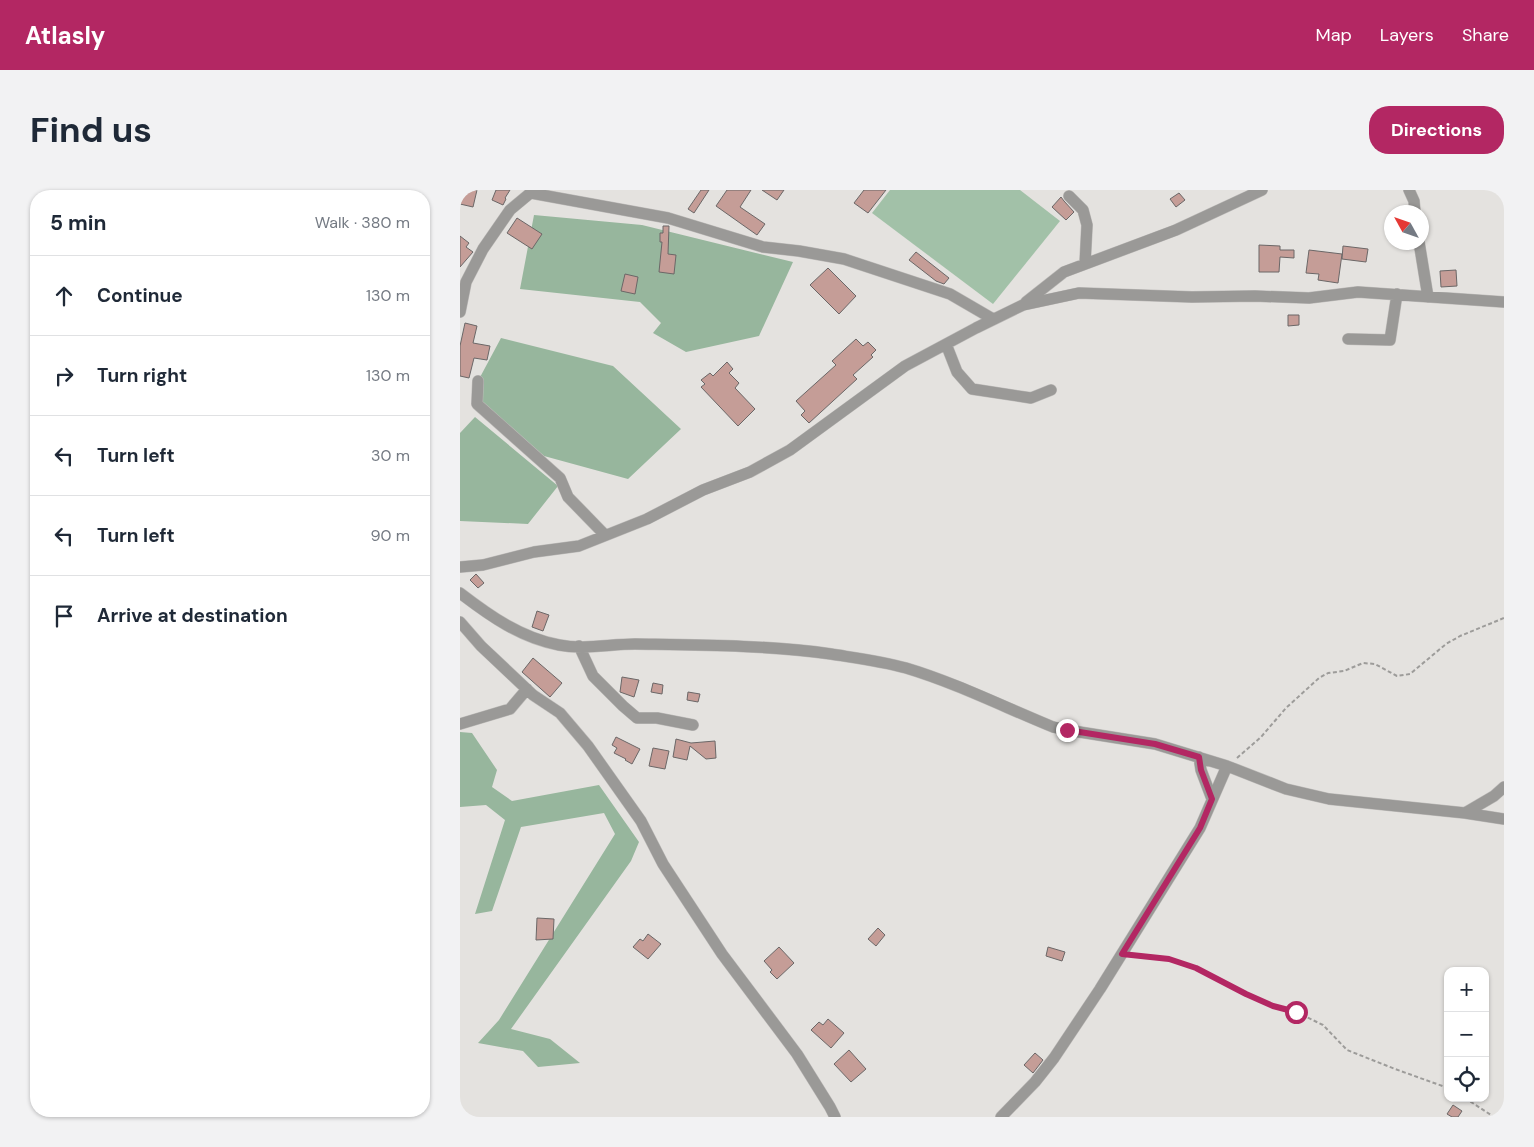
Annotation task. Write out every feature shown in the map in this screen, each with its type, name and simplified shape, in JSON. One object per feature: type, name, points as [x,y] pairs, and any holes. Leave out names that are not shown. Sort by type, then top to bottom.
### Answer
[{"type":"street","points":[[1023,305],[1064,272],[1176,230],[1262,190]]},
{"type":"street","points":[[1409,190],[1414,205]]},
{"type":"street","points":[[460,312],[463,280],[510,210],[532,191],[668,218],[763,246],[799,250],[844,259],[950,294],[993,319]]},
{"type":"street","points":[[1069,196],[1083,210],[1088,225],[1085,264]]},
{"type":"street","points":[[1421,250],[1428,297]]},
{"type":"street","points":[[460,566],[483,565],[534,552],[579,546],[647,518],[703,490],[750,472],[782,454],[905,366],[1023,305],[1079,293],[1192,297],[1255,296],[1309,298],[1358,292],[1504,302]]},
{"type":"street","points":[[1348,339],[1390,340],[1396,294]]},
{"type":"street","points":[[946,344],[957,372],[972,389],[1031,398],[1051,390]]},
{"type":"street","points":[[478,381],[478,404],[560,478],[568,497],[605,535]]},
{"type":"street","points":[[460,593],[488,614],[519,632],[559,645],[644,644],[776,648],[824,653],[884,663],[907,669],[976,694],[1054,727],[1155,744],[1227,766],[1286,789],[1329,799],[1465,812],[1504,819]]},
{"type":"street","points":[[460,622],[481,646],[527,689],[560,713],[588,746],[641,821],[663,864],[722,954],[797,1054],[835,1117]]},
{"type":"street","points":[[579,646],[593,676],[637,718],[657,718],[693,726]]},
{"type":"street","points":[[460,724],[510,709],[527,689]]},
{"type":"street","points":[[1199,757],[1201,770],[1212,799]]},
{"type":"street","points":[[1001,1117],[1035,1082],[1054,1058],[1122,954],[1200,828],[1227,766]]},
{"type":"street","points":[[1465,812],[1494,796],[1504,787]]},
{"type":"path","points":[[1227,766],[1261,737],[1286,708],[1319,678],[1328,673],[1344,671],[1363,663],[1375,664],[1397,676],[1410,674],[1446,644],[1460,636],[1504,618]]},
{"type":"path","points":[[1122,954],[1169,959],[1196,968],[1246,994],[1273,1006],[1296,1012],[1323,1025],[1347,1050],[1444,1087]]},
{"type":"path","points":[[1471,1102],[1494,1117]]},
{"type":"green space","points":[[890,190],[1020,190],[1060,221],[993,304],[872,213]]},
{"type":"green space","points":[[534,215],[642,225],[793,262],[759,336],[686,352],[653,333],[661,323],[640,302],[520,289]]},
{"type":"green space","points":[[501,338],[613,366],[681,429],[628,479],[544,456],[477,404],[478,381]]},
{"type":"green space","points":[[475,417],[558,486],[528,524],[460,521],[460,433]]},
{"type":"green space","points":[[460,732],[472,733],[497,770],[492,787],[512,801],[599,785],[639,842],[631,861],[511,1029],[550,1039],[580,1063],[538,1067],[523,1051],[478,1043],[499,1020],[615,834],[604,813],[521,827],[492,911],[475,914],[505,820],[486,805],[460,807]]},
{"type":"building","points":[[461,190],[477,190],[473,207],[460,204]]},
{"type":"building","points":[[496,190],[510,190],[503,205],[492,200]]},
{"type":"building","points":[[701,190],[709,190],[694,213],[688,209]]},
{"type":"building","points":[[727,190],[751,190],[740,207],[765,224],[757,235],[716,206]]},
{"type":"building","points":[[762,190],[784,190],[777,200]]},
{"type":"building","points":[[864,190],[886,190],[868,213],[854,203]]},
{"type":"building","points":[[1179,193],[1185,200],[1176,207],[1170,199]]},
{"type":"building","points":[[1061,197],[1074,212],[1066,220],[1052,207]]},
{"type":"building","points":[[517,218],[542,234],[532,249],[507,233]]},
{"type":"building","points":[[663,226],[669,226],[668,254],[676,255],[674,274],[659,272],[662,242],[660,242],[660,233],[663,233]]},
{"type":"building","points":[[460,236],[469,243],[466,247],[473,252],[460,267]]},
{"type":"building","points":[[1259,245],[1280,246],[1280,250],[1294,250],[1294,258],[1280,257],[1279,272],[1259,272]]},
{"type":"building","points":[[1343,246],[1368,249],[1366,262],[1342,259]]},
{"type":"building","points":[[1309,250],[1342,254],[1338,283],[1318,280],[1319,274],[1306,273]]},
{"type":"building","points":[[916,252],[949,278],[944,284],[936,281],[909,260]]},
{"type":"building","points":[[828,268],[856,296],[839,314],[810,285]]},
{"type":"building","points":[[1456,270],[1457,286],[1441,287],[1440,271]]},
{"type":"building","points":[[625,274],[638,277],[635,294],[621,291]]},
{"type":"building","points":[[1288,315],[1299,315],[1299,325],[1288,326]]},
{"type":"building","points":[[465,323],[477,326],[473,343],[490,346],[487,360],[474,358],[469,378],[460,376],[460,346]]},
{"type":"building","points":[[856,339],[863,346],[868,342],[876,350],[871,355],[873,357],[853,375],[857,379],[809,423],[801,415],[805,411],[796,401],[836,365],[832,361]]},
{"type":"building","points":[[727,362],[733,369],[729,373],[739,383],[735,388],[755,409],[738,426],[701,387],[705,384],[701,380],[710,373],[713,376]]},
{"type":"building","points":[[476,574],[484,583],[478,588],[470,580]]},
{"type":"building","points":[[537,611],[549,615],[543,631],[532,627]]},
{"type":"building","points":[[533,658],[562,683],[550,697],[522,672]]},
{"type":"building","points":[[622,677],[639,680],[634,697],[620,692]]},
{"type":"building","points":[[653,683],[663,685],[662,694],[651,692]]},
{"type":"building","points":[[688,692],[700,694],[698,702],[687,700]]},
{"type":"building","points":[[616,737],[640,749],[632,764],[614,753],[617,748],[612,745]]},
{"type":"building","points":[[676,739],[691,743],[715,741],[716,758],[706,759],[690,746],[687,760],[673,757]]},
{"type":"building","points":[[653,748],[669,751],[665,769],[649,766]]},
{"type":"building","points":[[537,918],[554,919],[553,939],[536,940]]},
{"type":"building","points":[[878,928],[885,935],[876,946],[868,939]]},
{"type":"building","points":[[648,934],[661,944],[648,959],[633,947],[640,939],[643,941]]},
{"type":"building","points":[[779,947],[794,963],[777,979],[770,972],[772,970],[764,961]]},
{"type":"building","points":[[1048,947],[1065,952],[1062,961],[1046,956]]},
{"type":"building","points":[[828,1019],[844,1033],[831,1048],[811,1030],[819,1022],[823,1025]]},
{"type":"building","points":[[849,1050],[866,1069],[851,1082],[834,1064]]},
{"type":"building","points":[[1035,1053],[1043,1060],[1033,1073],[1024,1065]]},
{"type":"building","points":[[1453,1105],[1462,1111],[1458,1117],[1452,1117],[1447,1114]]},
{"type":"route","points":[[1067,730],[1155,744],[1199,757],[1201,770],[1212,799],[1200,828],[1122,954],[1169,959],[1196,968],[1273,1006],[1296,1012]]}]
